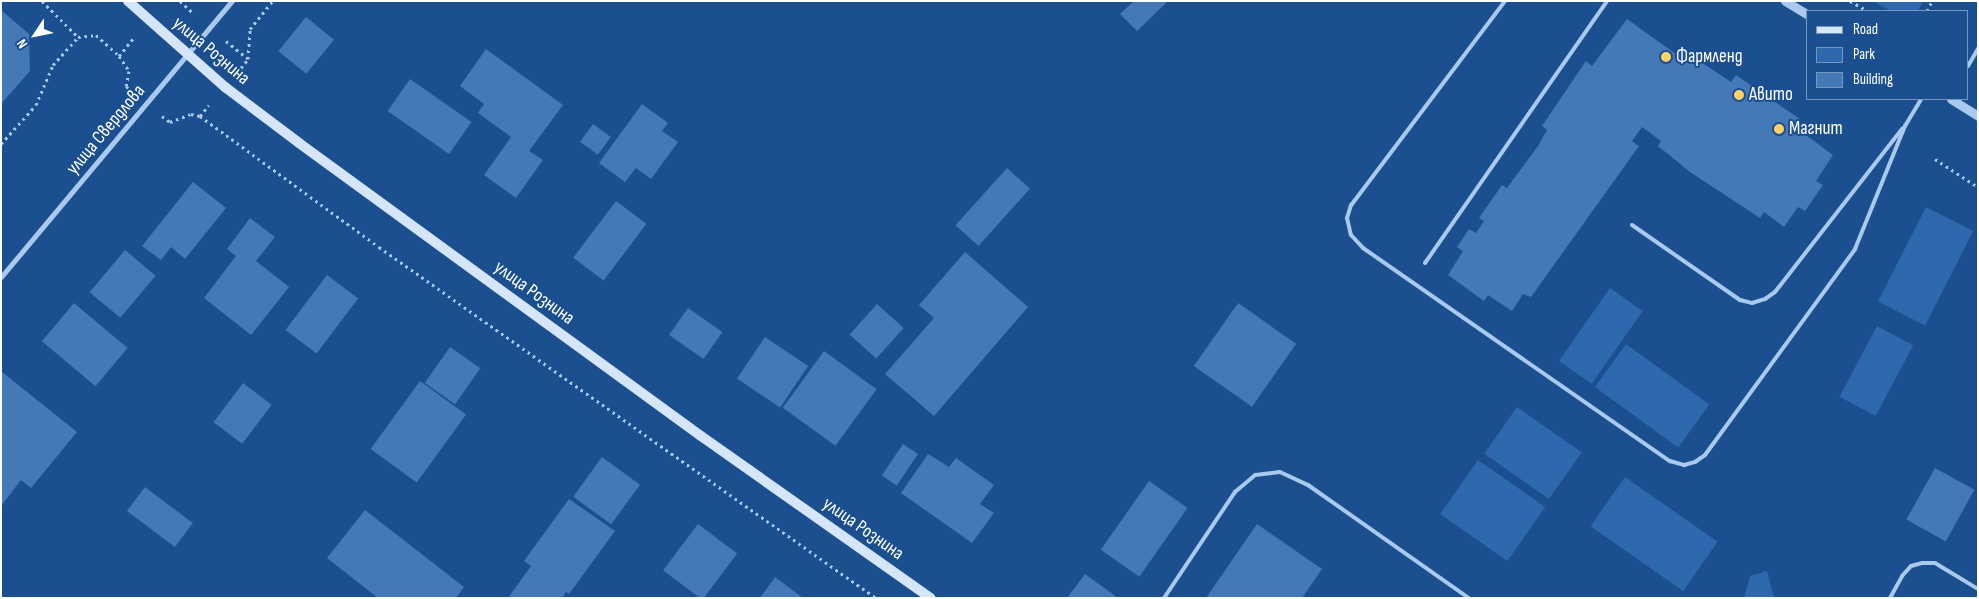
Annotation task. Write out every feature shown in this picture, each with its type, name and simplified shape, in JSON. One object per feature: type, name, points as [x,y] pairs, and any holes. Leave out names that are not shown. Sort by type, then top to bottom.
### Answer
[{"type":"main road","name":"улица Рознина","points":[[128,1],[188,55],[299,144],[701,436],[931,598]]},
{"type":"street","name":"улица Свердлова","points":[[1,277],[232,1]]},
{"type":"street","points":[[1785,1],[1806,14]]},
{"type":"street","points":[[1953,100],[1978,116]]},
{"type":"lane","points":[[1505,1],[1351,205],[1347,218],[1352,235],[1363,248],[1670,460],[1684,464],[1695,462],[1705,455],[1855,249],[1904,126]]},
{"type":"lane","points":[[1425,263],[1607,1]]},
{"type":"lane","points":[[1969,64],[1978,49]]},
{"type":"lane","points":[[1632,226],[1740,300],[1752,303],[1765,299],[1775,292],[1904,126],[1920,100]]},
{"type":"lane","points":[[1164,598],[1235,492],[1255,475],[1280,472],[1308,484],[1469,598]]},
{"type":"lane","points":[[1890,598],[1902,576],[1911,566],[1922,563],[1935,563],[1978,589]]},
{"type":"path","points":[[42,1],[78,36]]},
{"type":"path","points":[[248,59],[250,29],[274,1]]},
{"type":"path","points":[[1850,1],[1866,10]]},
{"type":"path","points":[[1,144],[36,105],[53,65],[78,36],[96,34],[120,56],[130,71],[126,86]]},
{"type":"path","points":[[170,122],[191,114],[200,116],[379,247],[876,598]]},
{"type":"path","points":[[1935,159],[1978,187]]},
{"type":"green space","points":[[1873,1],[1923,1],[1918,10],[1889,10]]},
{"type":"green space","points":[[1926,207],[1973,231],[1925,326],[1878,301]]},
{"type":"green space","points":[[1610,288],[1643,311],[1592,384],[1559,361]]},
{"type":"green space","points":[[1877,326],[1913,345],[1876,416],[1839,397]]},
{"type":"green space","points":[[1626,344],[1709,405],[1678,447],[1595,387]]},
{"type":"green space","points":[[1517,407],[1582,452],[1549,499],[1484,454]]},
{"type":"green space","points":[[1478,460],[1545,507],[1507,561],[1440,514]]},
{"type":"green space","points":[[1625,477],[1718,542],[1683,591],[1591,526]]},
{"type":"green space","points":[[1767,571],[1774,598],[1744,598],[1750,576]]},
{"type":"building","points":[[1134,1],[1168,1],[1137,31],[1120,14]]},
{"type":"building","points":[[1,10],[29,34],[30,71],[1,104]]},
{"type":"building","points":[[306,17],[334,40],[306,74],[278,51]]},
{"type":"building","points":[[1627,19],[1687,62],[1692,56],[1731,82],[1736,75],[1800,119],[1795,127],[1833,155],[1816,181],[1823,185],[1805,211],[1798,207],[1784,227],[1764,212],[1760,218],[1690,172],[1658,146],[1661,141],[1642,127],[1632,141],[1639,146],[1531,297],[1523,294],[1512,311],[1488,295],[1484,301],[1448,275],[1463,251],[1457,247],[1469,229],[1476,233],[1484,221],[1479,218],[1502,185],[1507,188],[1538,146],[1547,130],[1542,126],[1586,61],[1592,66]]},
{"type":"building","points":[[486,49],[563,105],[529,151],[543,160],[516,198],[484,175],[511,137],[478,113],[484,104],[460,86]]},
{"type":"building","points":[[410,79],[471,122],[449,154],[388,111]]},
{"type":"building","points":[[642,104],[668,123],[662,131],[678,142],[651,179],[636,168],[625,182],[599,163]]},
{"type":"building","points":[[593,124],[611,137],[598,155],[580,142]]},
{"type":"building","points":[[1007,168],[1030,189],[979,246],[955,225]]},
{"type":"building","points":[[193,182],[226,208],[185,259],[171,247],[161,260],[142,246]]},
{"type":"building","points":[[616,201],[646,224],[604,281],[573,258]]},
{"type":"building","points":[[250,218],[275,237],[256,261],[289,287],[251,335],[204,298],[236,256],[227,249]]},
{"type":"building","points":[[125,250],[156,276],[120,318],[90,292]]},
{"type":"building","points":[[965,252],[1028,307],[934,416],[885,374],[934,318],[919,305]]},
{"type":"building","points":[[327,275],[358,298],[317,354],[285,330]]},
{"type":"building","points":[[74,303],[128,348],[95,386],[42,341]]},
{"type":"building","points":[[1238,303],[1296,344],[1252,407],[1194,366]]},
{"type":"building","points":[[877,304],[904,328],[876,359],[850,334]]},
{"type":"building","points":[[688,308],[722,332],[703,359],[669,335]]},
{"type":"building","points":[[765,337],[808,366],[780,408],[737,378]]},
{"type":"building","points":[[450,347],[480,368],[455,404],[425,383]]},
{"type":"building","points":[[824,351],[877,389],[835,446],[783,408]]},
{"type":"building","points":[[2,372],[77,432],[31,488],[21,480],[1,506]]},
{"type":"building","points":[[420,381],[466,415],[417,482],[371,449]]},
{"type":"building","points":[[243,383],[272,405],[242,444],[214,422]]},
{"type":"building","points":[[903,444],[918,454],[897,486],[882,476]]},
{"type":"building","points":[[928,454],[949,467],[956,458],[994,485],[980,504],[994,513],[972,543],[901,493]]},
{"type":"building","points":[[602,457],[640,485],[611,524],[573,497]]},
{"type":"building","points":[[1935,468],[1974,490],[1946,541],[1906,520]]},
{"type":"building","points":[[1149,481],[1188,508],[1139,577],[1101,550]]},
{"type":"building","points":[[145,487],[193,523],[175,547],[127,511]]},
{"type":"building","points":[[569,499],[615,531],[569,594],[566,592],[562,598],[508,598],[531,566],[524,561]]},
{"type":"building","points":[[365,510],[464,587],[456,598],[378,598],[327,558]]},
{"type":"building","points":[[698,524],[737,553],[704,598],[700,598],[663,570]]},
{"type":"building","points":[[1257,524],[1322,569],[1302,598],[1206,598]]},
{"type":"building","points":[[1085,574],[1118,598],[1067,598]]},
{"type":"building","points":[[775,577],[803,598],[760,598]]},
{"type":"place","name":"Фармленд","points":[[1666,57]]},
{"type":"place","name":"Авито","points":[[1739,95]]},
{"type":"place","name":"Магнит","points":[[1779,129]]}]
